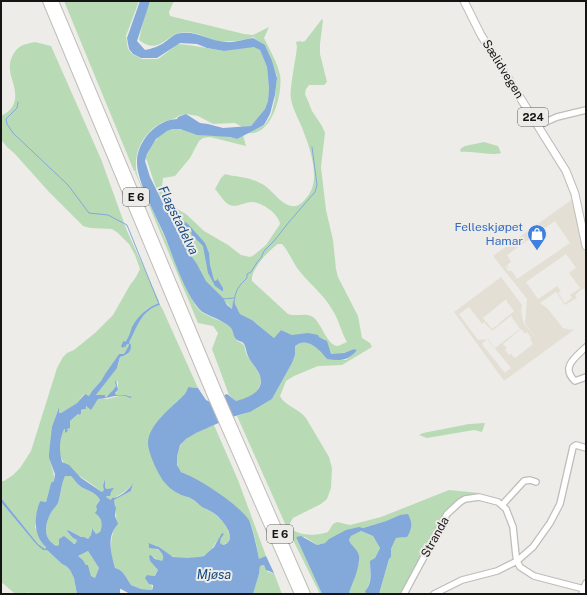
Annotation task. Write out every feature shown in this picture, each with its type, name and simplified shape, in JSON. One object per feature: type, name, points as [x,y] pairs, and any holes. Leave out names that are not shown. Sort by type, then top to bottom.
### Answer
[{"type":"highway","name":"E 6","points":[[47,1],[215,394],[298,594]]},
{"type":"highway","name":"E 6","points":[[54,1],[215,394]]},
{"type":"highway","name":"E 6","points":[[228,425],[306,594]]},
{"type":"main road","name":"Sælidvegen","points":[[464,1],[481,35],[562,162],[570,178],[576,194],[586,246]]},
{"type":"street","points":[[538,125],[557,117],[586,110]]},
{"type":"street","points":[[586,348],[570,362],[569,368],[572,377],[576,381],[586,377]]},
{"type":"street","points":[[434,594],[462,580],[493,572],[517,562],[533,547],[543,535],[562,497],[572,449],[576,445],[586,448]]},
{"type":"street","points":[[536,482],[530,480],[524,481],[503,504],[513,526],[517,562],[534,576],[583,592],[586,583]]},
{"type":"street","name":"Stranda","points":[[404,594],[446,514],[465,499],[479,497],[503,504]]},
{"type":"shaded area","points":[[574,198],[586,256],[586,289],[582,289],[575,295],[577,298],[565,305],[556,292],[540,303],[548,309],[563,328],[571,330],[575,329],[586,321],[504,381],[454,312],[501,277],[522,305],[521,312],[524,324],[540,342],[525,324],[527,299],[493,256]],"holes":[[[555,221],[570,243],[517,279],[512,271],[508,271],[505,266],[508,268],[509,267],[507,265],[511,262],[507,255]],[[566,254],[576,268],[569,273],[580,288],[570,295],[572,298],[565,303],[558,293],[561,291],[557,286],[538,299],[526,282]],[[505,300],[507,300],[514,311],[498,324],[498,326],[497,325],[492,329],[483,318]],[[469,307],[482,324],[484,322],[492,331],[511,316],[520,329],[495,348],[488,339],[478,340],[459,314]],[[521,329],[525,334],[527,332],[533,344],[515,358],[511,354],[509,355],[505,350],[507,348],[503,344]],[[487,339],[511,368],[505,373],[482,344]]]},
{"type":"green space","points":[[64,1],[139,1],[126,36],[128,49],[132,54],[142,59],[158,59],[178,44],[224,51],[254,46],[260,50],[267,67],[269,88],[268,101],[265,109],[251,126],[242,127],[235,123],[213,124],[198,116],[186,114],[178,116],[161,123],[150,131],[139,148],[136,160],[137,175],[194,303],[202,312],[230,327],[237,341],[244,345],[248,357],[259,373],[261,379],[260,386],[251,397],[236,401],[229,395],[212,349],[218,333],[213,326],[198,323]]},
{"type":"green space","points":[[150,1],[174,1],[169,12],[170,16],[244,34],[253,35],[269,27],[264,38],[277,65],[280,75],[280,92],[274,112],[264,128],[256,132],[248,133],[265,125],[271,115],[275,99],[277,76],[266,47],[253,37],[223,41],[214,40],[188,32],[172,36],[157,45],[152,46],[146,44],[139,40],[144,17]]},
{"type":"green space","points":[[322,19],[320,54],[327,82],[324,85],[309,85],[305,94],[312,111],[325,133],[321,167],[326,210],[333,240],[338,277],[358,316],[362,338],[370,343],[372,347],[342,365],[318,366],[286,381],[280,396],[285,402],[306,418],[329,457],[332,468],[331,488],[327,499],[321,504],[293,518],[289,525],[296,532],[301,534],[318,534],[328,532],[333,524],[337,522],[350,525],[381,517],[449,490],[479,493],[456,502],[402,594],[379,594],[389,559],[391,557],[391,549],[396,538],[405,537],[408,535],[411,526],[410,517],[400,515],[386,521],[333,537],[325,543],[317,545],[305,537],[296,537],[322,594],[320,594],[287,528],[237,416],[250,412],[272,399],[292,363],[295,355],[294,346],[299,343],[304,342],[316,347],[327,359],[346,360],[357,350],[354,349],[340,354],[331,354],[324,339],[303,335],[292,335],[281,330],[274,338],[252,320],[240,314],[233,300],[232,309],[206,281],[197,264],[185,247],[155,185],[146,158],[156,140],[168,130],[172,129],[179,129],[200,135],[223,136],[237,139],[243,135],[246,146],[210,137],[203,138],[199,141],[190,158],[175,176],[163,178],[162,186],[169,200],[204,231],[228,245],[241,255],[250,257],[254,255],[266,245],[280,224],[277,216],[265,206],[252,202],[235,206],[230,205],[215,189],[225,174],[247,178],[264,185],[287,205],[299,205],[307,197],[313,183],[314,174],[312,157],[291,99],[297,47],[296,42],[305,41]],"holes":[[[278,244],[282,244],[298,270],[330,306],[337,318],[347,342],[338,346],[334,345],[327,338],[313,317],[307,315],[288,314],[252,281],[254,271],[265,255]]]},
{"type":"green space","points":[[35,42],[51,46],[101,159],[127,231],[159,301],[159,303],[142,313],[126,342],[124,340],[122,346],[129,345],[124,354],[119,354],[89,396],[84,394],[77,403],[61,413],[59,413],[58,409],[49,453],[54,474],[54,481],[51,483],[46,502],[40,501],[35,527],[46,547],[45,549],[38,544],[1,498],[1,481],[4,481],[13,475],[20,468],[31,451],[57,368],[63,357],[95,333],[113,315],[140,269],[129,244],[118,233],[112,229],[90,228],[83,226],[2,141],[1,116],[12,107],[15,96],[15,90],[10,72],[11,60],[16,50],[20,47],[25,44]]},
{"type":"green space","points":[[484,142],[498,146],[501,153],[492,154],[461,152],[460,149],[465,146]]},
{"type":"green space","points":[[160,305],[198,388],[188,387],[185,395],[175,403],[153,429],[153,458],[160,474],[168,486],[186,497],[191,498],[215,514],[227,528],[230,537],[228,542],[223,545],[220,543],[221,538],[207,554],[194,558],[174,557],[155,545],[155,548],[163,555],[163,559],[162,561],[159,561],[151,555],[150,561],[158,570],[155,576],[147,575],[147,579],[153,588],[152,590],[141,589],[131,585],[123,572],[115,568],[111,555],[112,540],[116,522],[114,500],[131,491],[133,484],[111,500],[106,497],[109,490],[105,487],[105,479],[104,491],[102,492],[68,467],[62,460],[59,452],[60,441],[64,428],[70,427],[70,421],[78,414],[80,415],[81,411],[85,407],[92,407],[98,399],[107,399],[122,395],[115,394],[118,390],[118,381],[115,382],[116,386],[107,397],[105,397],[105,395],[96,395],[118,366],[120,357],[127,355],[130,350],[129,343],[141,319],[149,309]]},
{"type":"green space","points":[[485,423],[482,432],[474,430],[427,438],[419,435],[469,424]]},
{"type":"green space","points":[[214,425],[238,480],[266,556],[259,560],[252,528],[244,515],[228,500],[198,480],[181,472],[178,467],[177,453],[184,442],[189,437]]},
{"type":"green space","points":[[65,476],[71,476],[80,486],[98,497],[100,500],[96,506],[102,524],[100,532],[96,534],[93,529],[91,529],[91,535],[88,539],[68,530],[67,531],[73,538],[77,540],[77,543],[56,546],[48,539],[46,526],[50,514],[58,503]]},
{"type":"green space","points":[[1,502],[36,544],[43,550],[47,550],[70,570],[74,578],[77,594],[17,594],[2,583],[1,584]]},
{"type":"green space","points":[[361,531],[373,536],[380,548],[375,558],[370,562],[370,577],[369,584],[365,591],[366,594],[349,594],[359,562],[359,556],[349,540],[351,536]]},
{"type":"green space","points":[[88,551],[99,568],[95,578],[91,576],[88,565],[86,565],[78,556]]},
{"type":"green space","points":[[264,565],[268,572],[274,573],[282,594],[253,594],[260,566]]},
{"type":"water","name":"Mjøsa","points":[[140,1],[150,1],[137,41],[145,50],[158,46],[174,35],[181,33],[193,33],[214,40],[226,42],[253,38],[265,45],[277,78],[275,95],[270,114],[264,125],[237,139],[230,137],[197,135],[180,129],[172,129],[156,139],[147,154],[145,161],[150,177],[185,247],[197,264],[206,281],[223,298],[227,305],[232,309],[233,300],[240,314],[252,320],[274,338],[281,330],[292,335],[308,333],[318,335],[327,341],[331,354],[344,353],[354,349],[357,350],[354,354],[347,358],[332,360],[327,359],[317,348],[312,345],[304,342],[299,343],[295,346],[295,355],[292,363],[272,399],[250,412],[232,417],[196,433],[180,445],[177,456],[177,465],[181,472],[198,480],[228,500],[249,520],[259,559],[266,556],[274,573],[266,570],[264,565],[260,566],[253,594],[130,594],[120,589],[120,594],[77,594],[74,578],[70,570],[47,550],[43,550],[36,544],[1,502],[1,498],[38,544],[45,549],[46,547],[37,531],[36,519],[40,501],[46,502],[51,483],[54,481],[55,474],[49,458],[49,453],[52,427],[59,407],[59,413],[61,413],[77,403],[85,394],[89,396],[119,354],[124,354],[129,345],[126,345],[126,348],[125,346],[123,348],[121,346],[124,340],[125,342],[128,339],[132,327],[137,319],[146,310],[159,303],[160,305],[154,307],[140,320],[129,343],[131,348],[129,352],[120,357],[117,368],[96,395],[105,395],[105,397],[107,397],[116,386],[116,380],[118,390],[115,393],[116,395],[132,397],[118,396],[98,399],[91,410],[86,406],[86,409],[81,410],[80,415],[78,414],[70,421],[70,428],[67,429],[68,431],[65,433],[64,429],[62,433],[60,453],[62,462],[69,465],[81,478],[102,492],[104,490],[103,486],[105,479],[105,487],[107,489],[114,488],[110,496],[106,497],[111,500],[112,498],[118,497],[124,493],[133,483],[131,491],[114,500],[116,508],[115,516],[118,524],[112,534],[110,545],[115,568],[123,572],[131,585],[141,589],[152,590],[153,588],[153,585],[149,584],[145,578],[147,575],[155,576],[158,570],[150,561],[149,556],[151,555],[155,559],[162,561],[163,556],[158,549],[149,548],[148,543],[159,547],[173,557],[187,558],[204,556],[214,547],[222,533],[224,534],[220,543],[223,545],[230,539],[228,530],[218,517],[190,498],[173,490],[163,481],[154,465],[148,447],[149,436],[156,423],[185,394],[188,387],[198,388],[206,400],[210,402],[227,394],[236,401],[250,396],[258,390],[261,382],[260,376],[248,356],[244,344],[236,339],[230,327],[201,311],[193,301],[140,180],[137,164],[140,148],[148,134],[161,124],[169,120],[177,119],[178,117],[186,114],[200,123],[223,128],[251,126],[265,109],[268,101],[269,88],[267,67],[260,50],[254,47],[224,51],[207,48],[197,44],[180,43],[157,58],[141,58],[133,54],[129,49],[127,38]],"holes":[[[65,476],[71,476],[80,486],[98,497],[100,500],[96,506],[97,510],[95,513],[101,521],[101,526],[100,532],[96,534],[92,528],[91,535],[88,539],[68,530],[67,531],[73,538],[77,540],[76,543],[74,544],[64,536],[59,539],[59,545],[56,546],[48,539],[46,526],[50,514],[58,503]],[[88,551],[99,568],[95,578],[91,576],[88,565],[86,565],[78,556]]]},
{"type":"water","name":"Flagstadelva","points":[[179,218],[188,224],[205,243],[209,253],[210,265],[214,280],[217,280],[217,278],[223,288],[223,291],[215,286],[208,273],[203,246],[191,234],[192,231],[184,227],[178,219]]},
{"type":"water","points":[[408,514],[411,523],[410,532],[407,537],[396,538],[391,549],[391,557],[389,559],[379,594],[366,594],[365,591],[368,588],[370,581],[370,561],[375,558],[380,548],[373,536],[361,531],[351,536],[349,540],[357,551],[359,563],[349,594],[322,594],[296,537],[301,536],[317,545],[325,543],[329,539],[346,530],[359,527],[363,528],[400,515]]},
{"type":"waterway","points":[[18,102],[17,108],[6,119],[7,124],[13,133],[68,185],[89,213],[108,215],[127,225],[159,304]]},
{"type":"waterway","points":[[234,304],[236,292],[239,286],[247,278],[247,274],[251,272],[264,251],[315,192],[317,185],[312,147]]},
{"type":"waterway","points":[[223,299],[234,298]]},
{"type":"place","name":"Felleskjøpet Hamar","points":[[537,251]]}]
